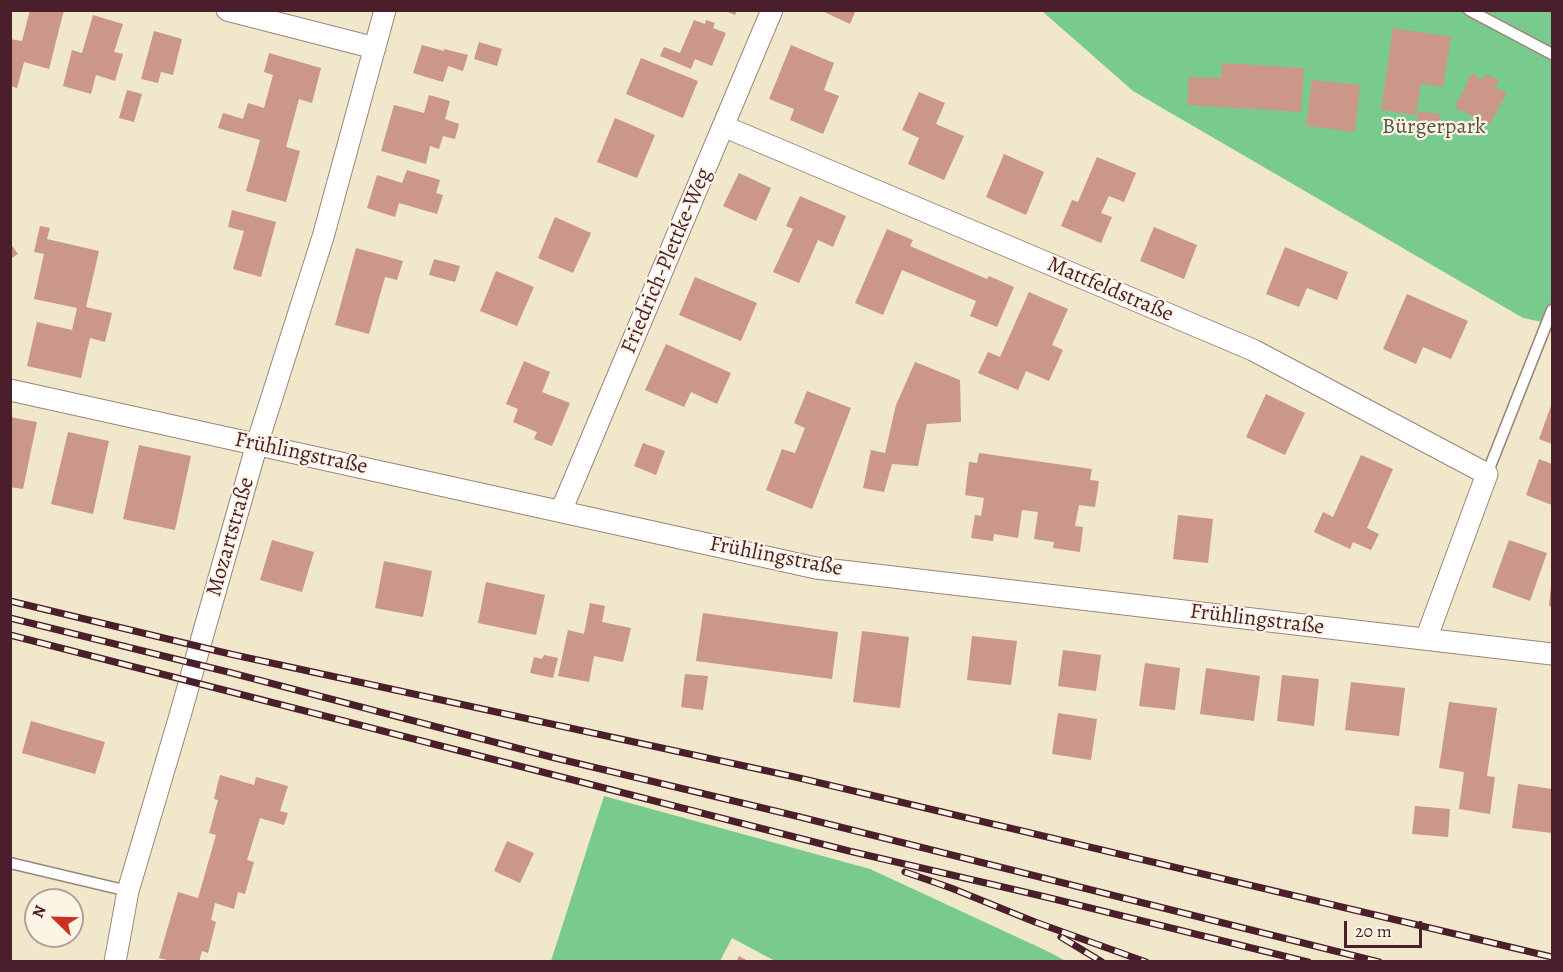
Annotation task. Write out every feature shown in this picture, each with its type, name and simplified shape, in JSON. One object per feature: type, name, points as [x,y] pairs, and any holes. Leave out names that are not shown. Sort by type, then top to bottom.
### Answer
[{"type":"street","points":[[226,10],[375,48]]},
{"type":"street","name":"Mozartstraße","points":[[115,962],[128,891],[257,444],[323,237],[385,10]]},
{"type":"street","name":"Friedrich-Plettke-Weg","points":[[561,511],[772,10]]},
{"type":"street","name":"Mattfeldstraße","points":[[723,126],[1252,350],[1487,474]]},
{"type":"street","name":"Frühlingstraße","points":[[10,390],[816,568],[1552,654]]},
{"type":"street","points":[[1426,639],[1487,474]]},
{"type":"lane","points":[[1469,10],[1552,54]]},
{"type":"lane","points":[[1487,474],[1552,310]]},
{"type":"lane","points":[[10,863],[128,891]]},
{"type":"green space","name":"Bürgerpark","points":[[1042,11],[1552,11],[1552,324],[1523,318],[1133,91]]},
{"type":"green space","points":[[604,796],[870,869],[1066,961],[775,961],[732,938],[720,961],[551,961]]},
{"type":"building","points":[[30,10],[64,10],[49,69],[24,62],[17,88],[10,86],[10,39],[22,41]]},
{"type":"building","points":[[723,10],[737,10],[735,15]]},
{"type":"building","points":[[820,10],[856,10],[850,24]]},
{"type":"building","points":[[93,15],[123,24],[114,52],[123,54],[115,81],[96,75],[91,94],[63,86],[72,50],[82,53]]},
{"type":"building","points":[[694,20],[705,24],[706,20],[715,23],[713,28],[726,33],[712,66],[695,59],[691,69],[660,56],[664,47],[680,53]]},
{"type":"building","points":[[1393,28],[1451,37],[1443,87],[1421,84],[1416,115],[1381,110]]},
{"type":"building","points":[[154,31],[182,39],[173,75],[161,72],[158,83],[141,79]]},
{"type":"building","points":[[479,42],[502,49],[497,66],[474,59]]},
{"type":"building","points":[[422,45],[468,55],[463,71],[448,66],[443,82],[413,73]]},
{"type":"building","points":[[791,45],[834,63],[824,90],[839,96],[823,134],[790,120],[794,109],[769,99]]},
{"type":"building","points":[[269,53],[321,68],[312,103],[299,99],[286,147],[300,151],[286,202],[246,191],[260,140],[218,128],[223,113],[243,119],[248,103],[264,108],[273,75],[264,72]]},
{"type":"building","points":[[641,58],[698,81],[683,118],[626,94]]},
{"type":"building","points":[[1222,63],[1304,68],[1301,112],[1187,105],[1189,77],[1221,78]]},
{"type":"building","points":[[1472,73],[1483,80],[1486,74],[1499,80],[1495,87],[1507,93],[1489,125],[1455,107]]},
{"type":"building","points":[[1312,80],[1360,85],[1355,132],[1306,126]]},
{"type":"building","points":[[127,90],[142,94],[134,122],[119,118]]},
{"type":"building","points":[[919,92],[945,103],[936,124],[964,136],[944,180],[908,164],[919,138],[902,130]]},
{"type":"building","points":[[429,95],[450,101],[445,119],[459,124],[455,139],[443,136],[439,149],[430,146],[426,164],[381,151],[394,105],[424,113]]},
{"type":"building","points":[[1418,111],[1440,114],[1438,134],[1415,131]]},
{"type":"building","points":[[615,118],[655,135],[637,178],[597,162]]},
{"type":"building","points":[[1004,154],[1044,172],[1026,215],[986,197]]},
{"type":"building","points":[[1097,157],[1136,173],[1124,202],[1109,196],[1101,213],[1112,217],[1101,243],[1061,226],[1072,200],[1078,202]]},
{"type":"building","points":[[407,170],[440,180],[436,193],[443,195],[437,214],[399,203],[395,217],[367,208],[377,175],[402,183]]},
{"type":"building","points":[[739,173],[771,188],[756,221],[723,206]]},
{"type":"building","points":[[800,196],[846,216],[833,247],[818,240],[799,283],[773,272],[793,229],[786,226]]},
{"type":"building","points":[[232,210],[276,222],[261,277],[233,269],[244,231],[228,227]]},
{"type":"building","points":[[555,217],[591,233],[573,273],[538,258]]},
{"type":"building","points":[[40,226],[50,228],[47,239],[99,251],[86,307],[112,313],[105,342],[90,338],[81,378],[27,366],[37,322],[72,330],[77,308],[34,299],[44,254],[34,252]]},
{"type":"building","points":[[1154,227],[1197,245],[1184,279],[1140,261]]},
{"type":"building","points":[[887,229],[913,240],[910,246],[987,279],[989,276],[1014,287],[997,327],[970,316],[976,301],[902,270],[883,315],[855,303]]},
{"type":"building","points":[[10,243],[18,254],[10,259]]},
{"type":"building","points":[[1285,247],[1348,272],[1337,300],[1307,288],[1299,307],[1266,294]]},
{"type":"building","points":[[356,248],[403,261],[397,280],[385,277],[369,334],[335,325]]},
{"type":"building","points":[[434,259],[460,266],[455,282],[429,275]]},
{"type":"building","points":[[496,271],[534,287],[517,326],[480,311]]},
{"type":"building","points":[[695,277],[757,303],[741,341],[679,315]]},
{"type":"building","points":[[1029,292],[1068,309],[1052,345],[1063,350],[1049,381],[1026,371],[1018,390],[978,373],[988,352],[1000,357]]},
{"type":"building","points":[[1407,294],[1468,321],[1451,359],[1423,347],[1416,364],[1383,349]]},
{"type":"building","points":[[666,344],[731,373],[717,404],[691,392],[684,407],[645,390]]},
{"type":"building","points":[[524,361],[550,372],[542,392],[570,403],[552,446],[534,439],[537,432],[513,422],[518,409],[506,404]]},
{"type":"building","points":[[915,362],[960,380],[961,422],[927,424],[918,466],[892,464],[884,492],[863,488],[871,450],[885,453],[896,405]]},
{"type":"building","points":[[807,391],[851,408],[812,509],[766,490],[782,449],[795,453],[805,428],[794,423]]},
{"type":"building","points":[[1266,394],[1305,413],[1285,455],[1246,437]]},
{"type":"building","points":[[1552,403],[1552,444],[1539,439]]},
{"type":"building","points":[[10,417],[37,422],[23,489],[10,487]]},
{"type":"building","points":[[68,432],[109,441],[93,514],[51,504]]},
{"type":"building","points":[[643,443],[665,451],[656,475],[634,466]]},
{"type":"building","points":[[139,445],[191,456],[175,530],[123,519]]},
{"type":"building","points":[[979,453],[1092,469],[1090,480],[1099,481],[1095,507],[1079,505],[1075,526],[1083,527],[1080,552],[1053,548],[1054,542],[1034,539],[1038,512],[1022,510],[1018,538],[994,534],[993,541],[971,538],[975,515],[981,516],[984,498],[965,495],[969,462],[977,463]]},
{"type":"building","points":[[1361,455],[1393,469],[1367,528],[1379,534],[1371,550],[1353,542],[1350,549],[1314,532],[1323,512],[1333,517]]},
{"type":"building","points":[[1539,459],[1552,464],[1552,505],[1526,495]]},
{"type":"building","points":[[1178,515],[1213,519],[1208,563],[1173,559]]},
{"type":"building","points":[[272,540],[314,552],[302,592],[260,580]]},
{"type":"building","points":[[1509,540],[1547,553],[1530,601],[1492,587]]},
{"type":"building","points":[[384,561],[432,571],[423,617],[375,608]]},
{"type":"building","points":[[486,582],[545,595],[536,635],[478,623]]},
{"type":"building","points":[[1552,586],[1552,607],[1549,606]]},
{"type":"building","points":[[590,603],[605,606],[602,622],[631,628],[623,662],[594,656],[589,682],[558,676],[568,630],[584,634]]},
{"type":"building","points":[[703,613],[838,632],[832,679],[696,661]]},
{"type":"building","points":[[862,631],[909,637],[900,708],[853,702]]},
{"type":"building","points":[[972,636],[1017,641],[1011,685],[967,680]]},
{"type":"building","points":[[1063,650],[1101,655],[1096,691],[1058,686]]},
{"type":"building","points":[[544,655],[558,658],[553,678],[530,673],[534,657],[542,659]]},
{"type":"building","points":[[1145,663],[1180,668],[1175,710],[1139,706]]},
{"type":"building","points":[[1206,668],[1260,676],[1254,721],[1200,714]]},
{"type":"building","points":[[685,674],[708,676],[703,710],[681,707]]},
{"type":"building","points":[[1282,675],[1319,679],[1314,726],[1277,721]]},
{"type":"building","points":[[1351,682],[1405,688],[1399,736],[1345,730]]},
{"type":"building","points":[[1449,702],[1497,708],[1487,776],[1495,777],[1490,814],[1459,809],[1464,772],[1439,768]]},
{"type":"building","points":[[1058,713],[1097,719],[1091,760],[1052,754]]},
{"type":"building","points":[[31,721],[105,742],[95,774],[22,753]]},
{"type":"building","points":[[220,775],[254,785],[256,777],[288,786],[280,811],[288,813],[284,825],[260,818],[247,860],[254,862],[245,894],[238,892],[234,909],[215,903],[211,920],[216,922],[208,953],[202,951],[199,962],[167,962],[159,958],[178,892],[198,898],[216,835],[209,833],[218,800],[214,799]]},
{"type":"building","points":[[1518,784],[1552,789],[1552,833],[1512,828]]},
{"type":"building","points":[[1415,806],[1450,809],[1448,837],[1412,834]]},
{"type":"building","points":[[507,841],[534,853],[520,883],[494,871]]},
{"type":"building","points":[[739,956],[750,962],[736,962]]},
{"type":"railway","points":[[10,601],[230,654],[795,777],[1552,957]]},
{"type":"railway","points":[[10,618],[228,672],[551,757],[1379,962]]},
{"type":"railway","points":[[10,635],[849,851],[1308,962]]},
{"type":"railway","points":[[905,872],[1146,962]]},
{"type":"railway","points":[[1061,937],[1102,962]]}]
